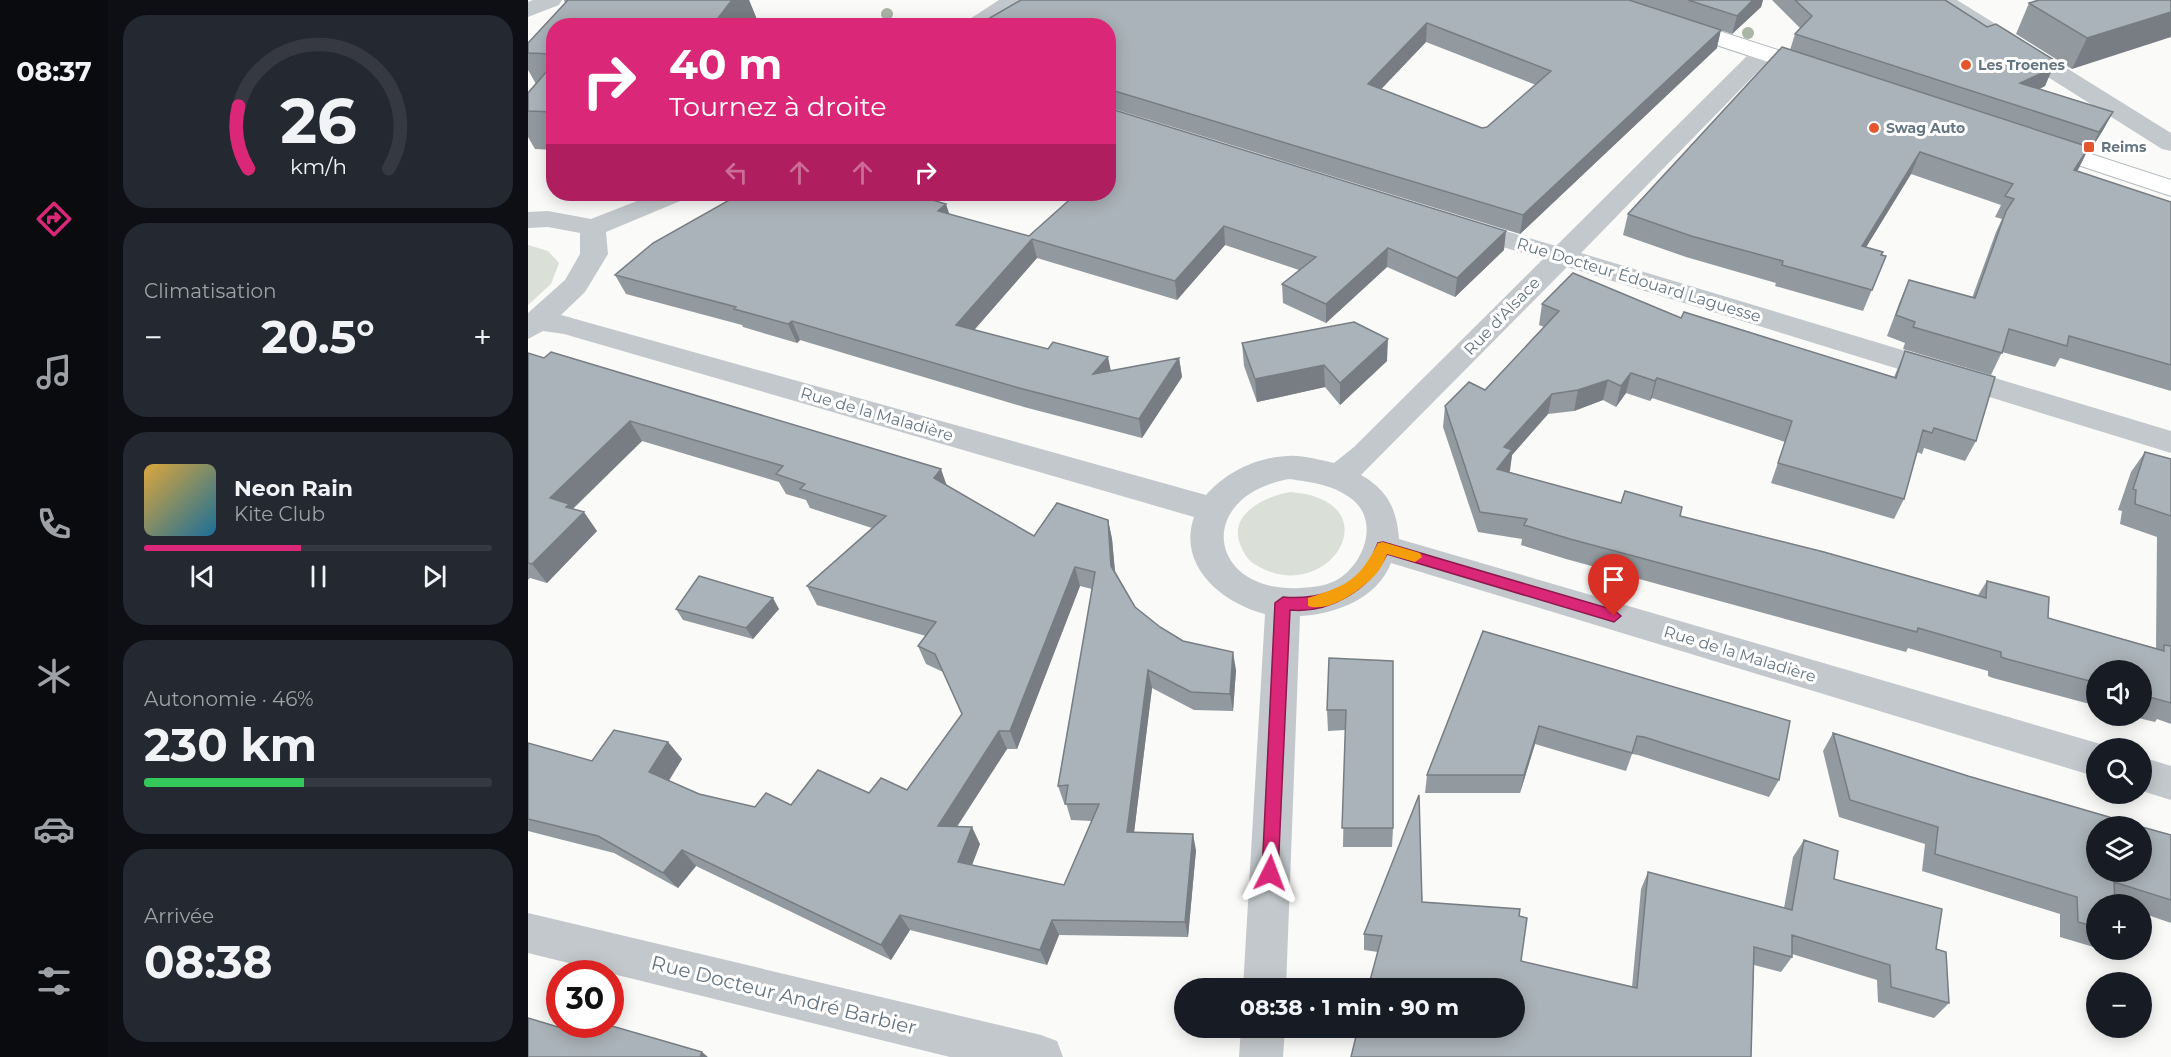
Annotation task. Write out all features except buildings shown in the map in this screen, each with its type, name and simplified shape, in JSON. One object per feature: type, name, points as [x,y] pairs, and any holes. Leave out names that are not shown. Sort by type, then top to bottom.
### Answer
[{"type":"main road","points":[[1602,0],[1843,79]]},
{"type":"main road","points":[[2024,139],[2171,188]]},
{"type":"street","points":[[528,10],[551,0]]},
{"type":"street","points":[[984,18],[1016,0]]},
{"type":"street","points":[[1942,0],[2171,144]]},
{"type":"street","name":"Rue d'Alsace","points":[[1340,475],[1365,455],[1763,53]]},
{"type":"street","points":[[528,220],[548,219],[593,228],[659,201]]},
{"type":"street","name":"Rue Docteur Édouard Laguesse","points":[[1436,218],[2171,442]]},
{"type":"street","points":[[534,325],[575,286],[594,254],[593,228]]},
{"type":"street","name":"Rue de la Maladière","points":[[534,325],[565,325],[1214,510]]},
{"type":"street","points":[[1289,467],[1315,468],[1340,475],[1361,487],[1377,505],[1385,525],[1383,547],[1372,569],[1353,587],[1326,600],[1296,604],[1265,601],[1241,591],[1222,577],[1210,558],[1206,538],[1209,518],[1221,498],[1240,483],[1263,472],[1289,467]]},
{"type":"street","name":"Rue de la Maladière","points":[[1383,547],[2086,757]]},
{"type":"street","points":[[1264,978],[1283,603]]},
{"type":"street","points":[[2152,777],[2171,783]]},
{"type":"street","name":"Rue Docteur André Barbier","points":[[528,933],[1041,1057]]},
{"type":"street","points":[[1261,1057],[1262,1038]]},
{"type":"shaded area","points":[[528,245],[548,251],[559,263],[551,284],[528,305]]},
{"type":"shaded area","points":[[1290,492],[1322,499],[1339,513],[1345,530],[1340,548],[1327,563],[1307,573],[1283,575],[1251,561],[1241,547],[1238,533],[1244,515],[1252,508],[1271,497]]},
{"type":"slow traffic","points":[[1313,602],[1326,600],[1353,587],[1372,569],[1383,547],[1415,557]]},
{"type":"place","name":"Les Troenes","points":[[1966,65]]},
{"type":"place","name":"Swag Auto","points":[[1874,128]]},
{"type":"place","name":"Reims","points":[[2089,147]]},
{"type":"route","points":[[1270,873],[1283,603],[1296,604],[1326,600],[1353,587],[1372,569],[1383,547],[1614,616]]}]
